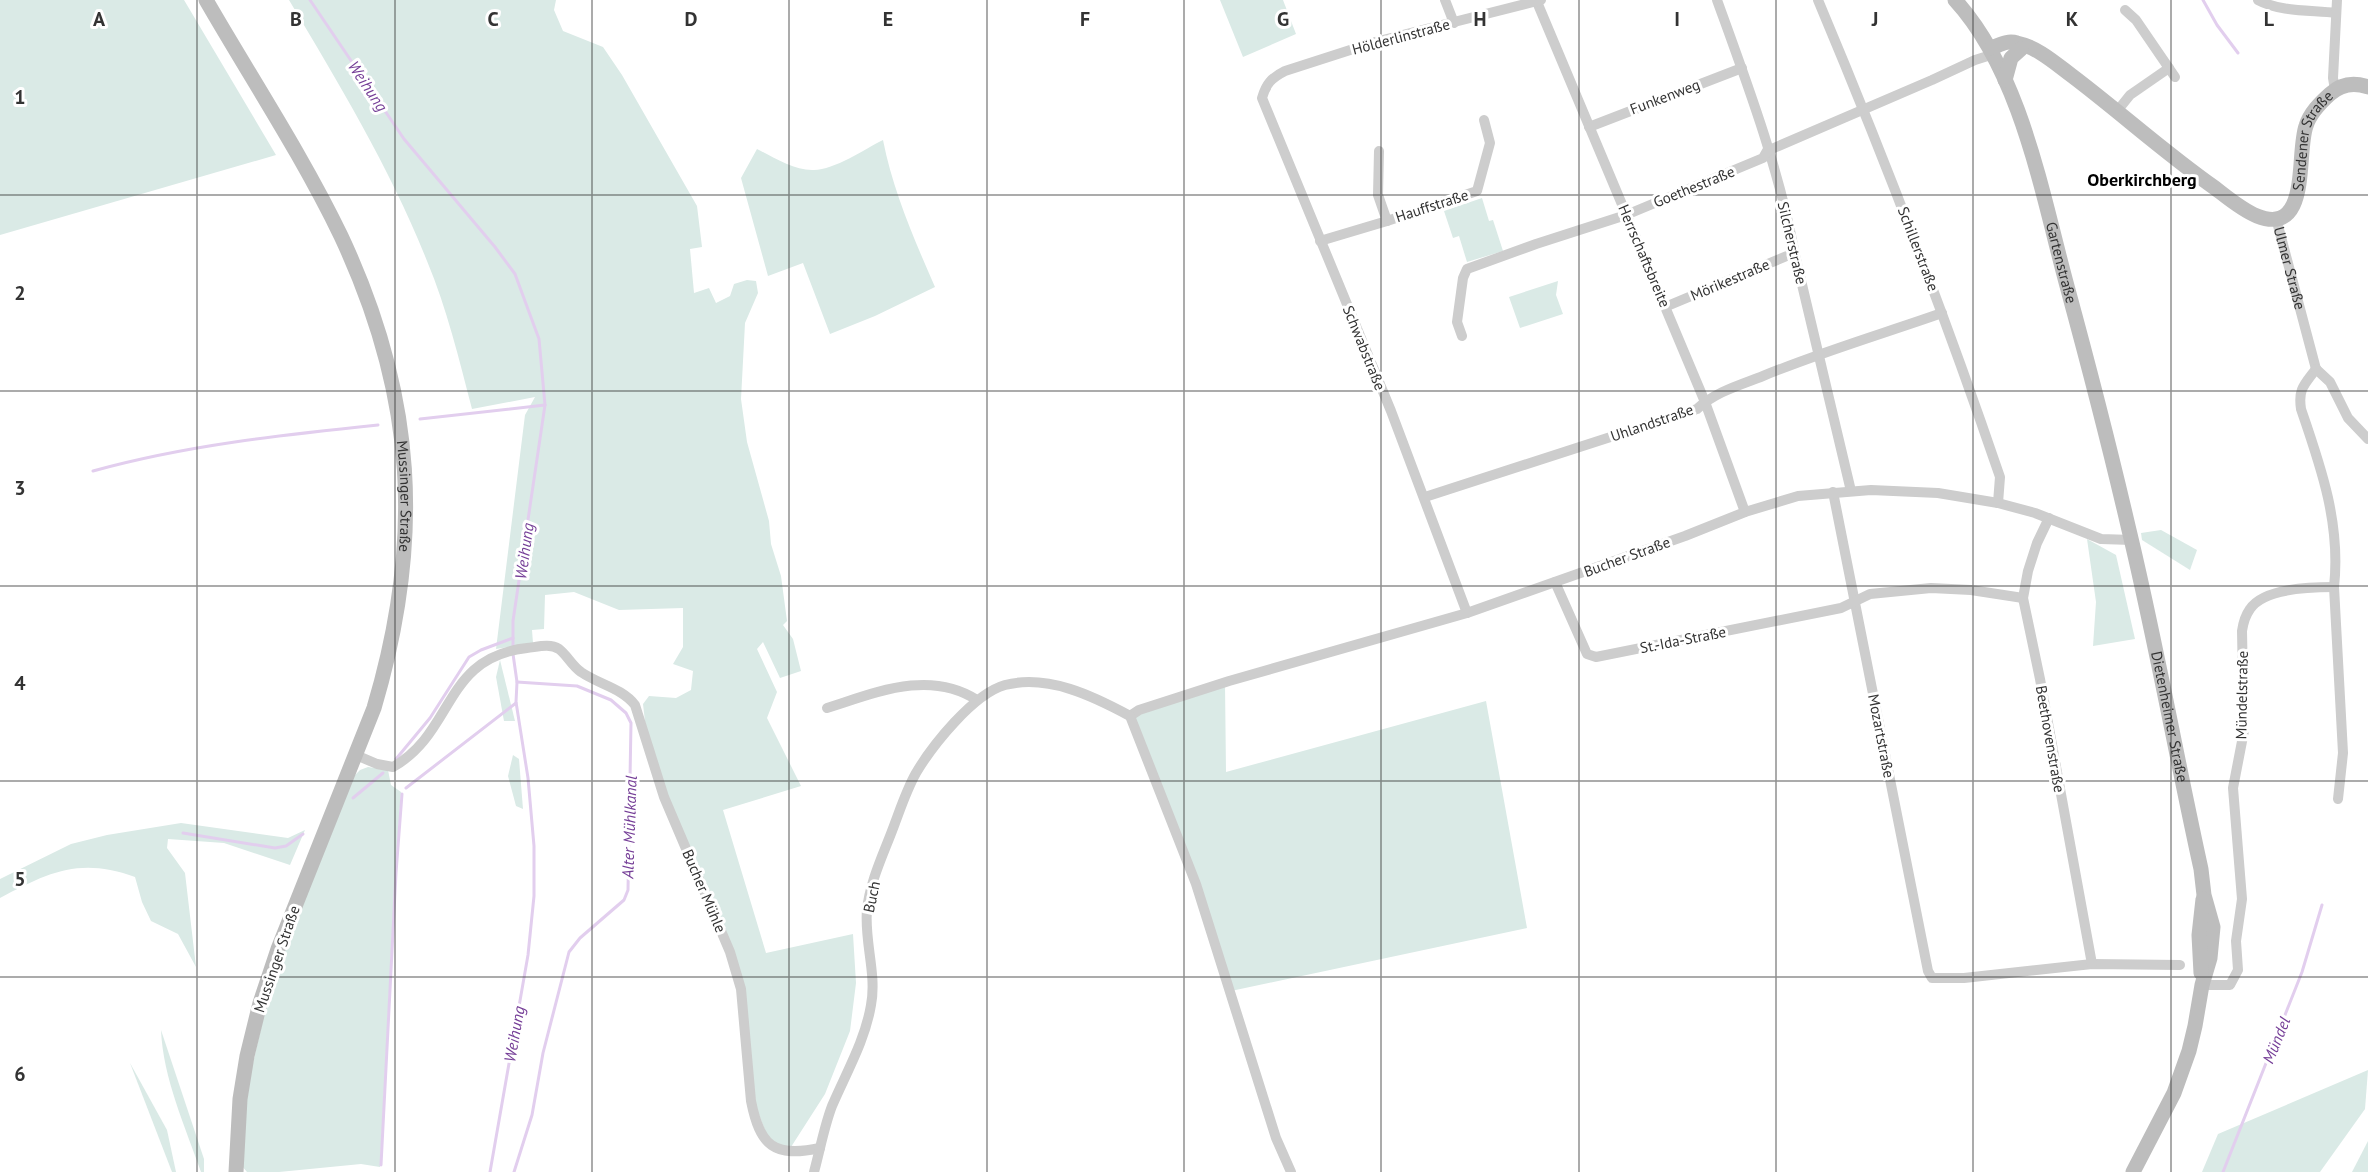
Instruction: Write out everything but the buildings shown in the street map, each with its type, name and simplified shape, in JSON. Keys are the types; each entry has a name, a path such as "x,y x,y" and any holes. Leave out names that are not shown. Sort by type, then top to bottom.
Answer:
{"main road":[{"name":"Mussinger Straße","path":"206,0 318,190 341,237 375,320 396,402 407,504 401,592 386,668 374,708 278,949 260,1004 240,1099 236,1172"},
{"name":"Gartenstraße","path":"1955,0 1992,51 2005,80 2031,154 2132,540"},
{"name":"Ulmer Straße","path":"1992,51 2012,42 2027,49 2118,110 2171,157 2228,197 2256,215 2276,218"},
{"path":"2005,80 2011,58 2027,49"},
{"name":"Sendener Straße","path":"2276,218 2287,215 2295,206 2301,150 2307,123 2313,112 2335,90 2348,84 2368,87"},
{"name":"Dietenheimer Straße","path":"2132,540 2204,895 2213,927 2210,958 2202,985 2195,1026 2181,1072 2174,1093 2133,1172"}],"street":[{"path":"1445,0 1454,23"},
{"name":"Silcherstraße","path":"1717,0 1742,68 1788,220 1851,491"},
{"name":"Schillerstraße","path":"1818,0 1942,313 2000,477 1998,503"},
{"path":"2258,0 2297,9 2336,13"},
{"path":"2335,90 2333,78 2337,0"},
{"name":"Hölderlinstraße","path":"1266,85 1285,71 1375,42 1539,1"},
{"name":"Herrschaftsbreite","path":"1539,1 1588,127 1705,402 1745,512"},
{"path":"2118,110 2130,95 2172,72 2136,20 2126,10"},
{"name":"Goethestraße","path":"1462,336 1457,322 1463,278 1467,269 1626,215 1763,158 1767,150 1932,80 1992,51"},
{"name":"Funkenweg","path":"1588,127 1742,68"},
{"name":"Schwabstraße","path":"1266,85 1262,98 1425,497 1467,613"},
{"name":"Hauffstraße","path":"1320,241 1477,191 1490,143 1484,120"},
{"name":"Hauffstraße","path":"1379,151 1378,195 1386,221"},
{"name":"Ulmer Straße","path":"2276,218 2316,369"},
{"name":"Mörikestraße","path":"1665,307 1794,253"},
{"name":"Uhlandstraße","path":"1425,497 1697,409 1728,390 1818,354 1942,313"},
{"path":"2338,799 2343,753 2334,587 2337,564 2328,490 2299,398 2301,388 2316,369 2330,382 2349,418 2368,439"},
{"name":"Bucher Straße","path":"1130,716 1139,710 1228,681 1467,613 1784,499 1851,491 1938,494 1998,503 2049,518 2101,539 2132,540"},
{"name":"Mozartstraße","path":"1833,492 1928,971 1932,978 1964,978 2092,964"},
{"name":"Beethovenstraße","path":"2049,518 2037,543 2028,571 2023,598 2092,964"},
{"name":"St.-Ida-Straße","path":"1555,582 1587,654 1596,657 1840,609 1870,594 1931,588 1971,590 2023,598"},
{"name":"Mündelstraße","path":"2202,985 2230,985 2238,970 2236,941 2242,899 2233,788 2244,731 2242,631 2244,620 2250,607 2268,596 2301,588 2334,587"},
{"name":"Bucher Mühle","path":"356,755 377,764 393,767 411,757 432,730 470,671 484,660 502,652 545,646 558,648 578,670 601,685 627,694 635,705 664,796 730,952 741,989 754,1118 770,1144 779,1151 792,1153 820,1148"},
{"name":"Buch","path":"820,1148 830,1115 860,1043 872,1004 867,908 876,875 916,772 949,730 977,700 1002,686 1043,683 1085,694 1130,716"},
{"path":"827,708 910,685 939,685 967,694 977,700"},
{"path":"1130,716 1196,884 1276,1138 1291,1172"},
{"path":"2092,964 2180,965"},
{"path":"814,1172 820,1148"}],"shaded area":[{"path":"0,0 184,0 276,155 0,235"},
{"path":"289,0 556,0 554,10 563,31 603,47 622,75 697,206 702,247 690,249 694,293 709,288 716,303 730,296 734,284 747,280 756,281 758,293 745,323 741,399 747,442 769,521 771,544 781,576 787,621 783,625 793,639 801,671 780,678 763,642 757,649 777,692 767,718 801,786 723,810 766,953 853,934 856,983 850,1031 825,1094 791,1147 778,1146 768,1138 756,1107 746,1003 666,790 646,730 643,704 649,696 676,698 691,690 693,671 673,664 683,647 683,608 619,610 574,592 545,595 544,629 532,630 533,643 496,649 525,415 535,397 472,409 441,297 413,227 363,128"},
{"path":"1220,0 1283,0 1296,34 1243,57"},
{"path":"883,140 898,196 935,287 875,316 830,334 803,263 768,276 741,178 757,149 792,166 814,170 831,167"},
{"path":"1482,198 1489,221 1493,220 1503,251 1467,262 1459,236 1453,238 1444,211"},
{"path":"1558,281 1556,295 1563,314 1520,328 1509,297"},
{"path":"2161,530 2197,550 2190,570 2142,540 2141,533"},
{"path":"2087,539 2116,555 2135,639 2093,646 2096,602"},
{"path":"500,660 515,721 504,721 496,677"},
{"path":"1225,684 1226,772 1486,701 1527,928 1231,991 1135,720 1137,715"},
{"path":"513,755 519,759 523,809 516,806 508,776"},
{"path":"368,767 388,770 391,785 401,792 380,1167 361,1164 279,1172 247,1172 241,1165 245,1098 273,976 354,776 360,770"},
{"path":"181,823 288,838 305,830 290,865 224,843 168,839 167,848 185,873 196,967 178,934 151,921 142,902 135,877 98,868 65,870 34,881 0,898 0,879 71,844 107,835"},
{"path":"161,1030 204,1159 204,1172 201,1172 170,1084"},
{"path":"130,1063 167,1130 176,1172 172,1172"},
{"path":"2368,1070 2365,1109 2320,1172 2202,1172 2218,1134"},
{"path":"2368,1141 2368,1172 2352,1172"}],"waterway":[{"name":"Weihung","path":"310,0 404,139 515,274 539,339 545,405 513,621 513,647"},
{"name":"Mündel","path":"2203,0 2217,25 2238,53"},
{"path":"420,419 545,405"},
{"path":"93,471 199,448 270,437 378,425"},
{"path":"396,759 430,718 469,657 513,638"},
{"name":"Weihung","path":"490,1172 528,955 534,896 534,846 528,778 516,702 517,682 513,654"},
{"name":"Alter Mühlkanal","path":"514,1172 532,1115 543,1053 569,952 580,938 624,900 628,890 631,723 626,713 611,700 577,686 517,682"},
{"path":"406,788 516,703"},
{"path":"353,798 383,773"},
{"path":"381,1165 402,794"},
{"path":"183,833 275,848 286,846 303,834"},
{"name":"Mündel","path":"2223,1172 2302,972 2322,905"}],"district":[{"name":"Oberkirchberg","path":"2142,180"}]}
